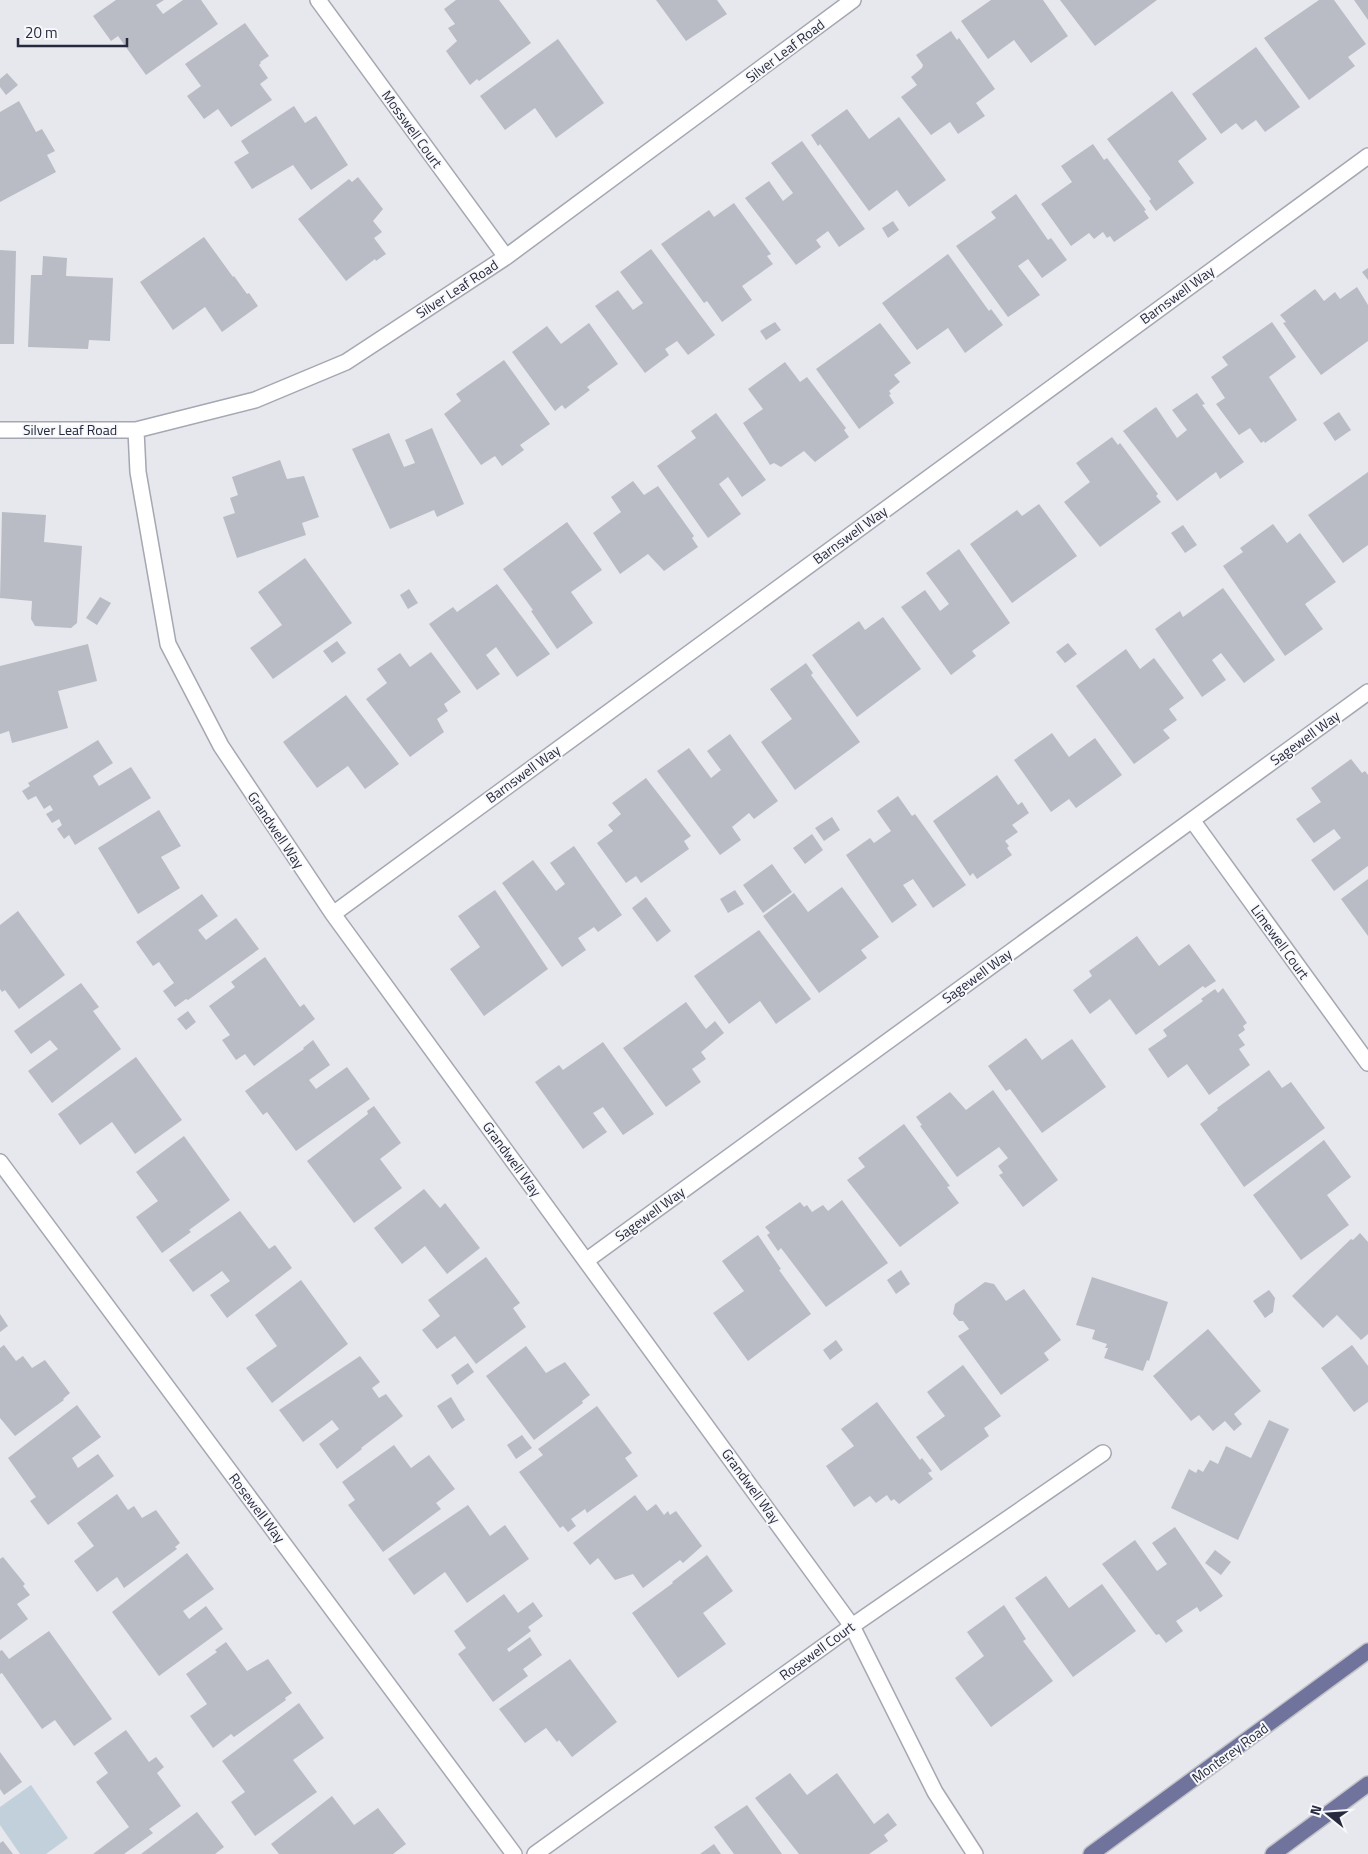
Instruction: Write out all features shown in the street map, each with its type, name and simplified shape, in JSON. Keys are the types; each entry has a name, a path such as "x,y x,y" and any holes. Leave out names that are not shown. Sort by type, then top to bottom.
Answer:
{"main road":[{"name":"Monterey Road","path":"1091,1854 1368,1652"},
{"path":"1272,1854 1368,1784"}],"street":[{"name":"Mosswell Court","path":"318,0 506,258"},
{"name":"Silver Leaf Road","path":"0,430 136,430 255,400 346,362 506,258 843,3"},
{"name":"Barnswell Way","path":"333,914 1368,156"},
{"name":"Grandwell Way","path":"136,430 138,472 168,644 221,746 333,914 852,1626 935,1792 975,1854"},
{"name":"Sagewell Way","path":"587,1260 1368,692"},
{"name":"Limewell Court","path":"1192,820 1368,1063"},
{"name":"Rosewell Way","path":"0,1162 514,1854"},
{"name":"Rosewell Court","path":"535,1854 852,1626 1103,1453"}],"shaded area":[{"path":"31,1785 68,1838 46,1854 20,1854 0,1825 0,1807"}],"building":[{"path":"116,0 164,0 156,5 163,14 183,0 201,0 218,24 146,75 118,36 111,41 93,16"},
{"path":"456,0 499,0 531,43 479,81 477,79 470,85 446,51 457,41 448,28 455,24 444,9"},
{"path":"656,0 717,0 727,14 686,41"},
{"path":"991,0 1043,0 1068,36 1031,63 1014,40 988,59 961,21"},
{"path":"1060,0 1157,0 1095,46"},
{"path":"1319,0 1334,0 1366,44 1348,57 1355,66 1309,100 1264,38"},
{"path":"1354,0 1368,0 1368,20"},
{"path":"245,23 269,56 260,62 259,65 268,78 260,84 272,100 231,127 218,109 204,119 187,96 201,86 185,64"},
{"path":"951,31 957,40 959,38 995,89 976,103 985,116 958,134 950,122 931,135 901,97 917,85 911,77 923,65 916,55"},
{"path":"558,39 604,103 556,138 535,108 505,130 480,96"},
{"path":"1256,47 1300,107 1265,132 1256,120 1242,130 1236,123 1221,134 1192,94"},
{"path":"7,73 18,85 6,95 0,87 0,79"},
{"path":"1172,91 1207,139 1178,161 1194,183 1156,211 1149,201 1151,199 1107,139"},
{"path":"19,101 36,132 42,129 55,151 47,155 56,172 0,202 0,112"},
{"path":"294,106 305,123 316,116 348,165 311,190 293,165 252,189 234,162 249,153 241,141"},
{"path":"847,109 869,139 899,117 946,180 909,207 897,190 869,211 820,144 818,146 811,135"},
{"path":"802,141 865,229 839,247 828,231 816,240 821,247 796,265 745,198 769,181 783,201 793,193 771,163"},
{"path":"1093,144 1104,160 1107,158 1146,210 1144,211 1149,218 1114,242 1110,236 1107,238 1103,232 1094,239 1089,233 1071,246 1041,204 1072,182 1061,166"},
{"path":"358,177 383,209 373,221 382,232 374,238 386,254 376,261 375,259 346,281 298,219 349,179 352,182"},
{"path":"1016,194 1048,240 1051,238 1067,260 1042,278 1028,259 1018,266 1040,295 1008,317 956,246 996,218 991,212"},
{"path":"734,203 771,254 767,256 773,264 742,286 752,300 722,322 707,301 704,303 661,244 709,210 714,217"},
{"path":"893,221 899,230 888,238 882,228"},
{"path":"204,237 233,277 247,294 249,293 258,306 222,332 205,307 173,330 140,282"},
{"path":"651,249 715,335 688,355 677,341 665,349 669,355 645,373 595,306 618,290 633,310 643,303 620,272"},
{"path":"0,250 16,251 14,344 0,344"},
{"path":"948,254 989,311 991,309 1003,325 965,353 948,328 917,350 882,303"},
{"path":"43,256 67,258 66,276 113,278 110,341 89,340 88,349 28,347 31,275 42,275"},
{"path":"1368,268 1368,280 1362,272"},
{"path":"1357,287 1368,305 1368,341 1321,375 1283,323 1286,322 1280,315 1315,289 1324,301 1335,292 1340,299"},
{"path":"775,322 781,330 766,340 760,331"},
{"path":"1272,322 1296,357 1269,377 1297,420 1265,443 1264,441 1261,443 1250,428 1239,435 1216,404 1225,398 1211,377 1228,365 1222,357"},
{"path":"589,323 618,364 587,387 590,390 565,409 562,405 555,411 512,352 547,326 561,344"},
{"path":"880,323 911,363 894,375 900,382 889,391 891,394 889,395 894,403 859,429 816,369"},
{"path":"504,360 550,424 520,445 524,450 502,466 495,456 481,465 444,414 461,401 456,394"},
{"path":"785,362 800,382 807,377 846,428 844,430 849,437 815,462 804,451 781,467 774,463 770,465 743,423 763,409 748,389"},
{"path":"1197,393 1205,404 1202,405 1244,462 1220,479 1216,472 1177,501 1123,431 1156,407 1177,438 1187,430 1172,410"},
{"path":"1339,412 1351,430 1335,441 1323,423"},
{"path":"716,413 766,480 742,497 728,477 719,484 741,514 708,538 657,466 696,438 691,431"},
{"path":"432,428 464,504 437,517 434,510 390,529 352,449 389,433 404,467 415,463 405,440"},
{"path":"1112,437 1118,445 1120,443 1158,494 1156,496 1161,502 1100,547 1064,502 1090,482 1076,463"},
{"path":"280,460 287,479 304,476 319,517 302,523 306,535 237,558 223,517 235,513 230,498 238,495 232,477"},
{"path":"1368,472 1368,545 1343,563 1308,515"},
{"path":"633,481 644,495 658,486 694,536 692,538 698,547 664,571 648,554 620,574 593,533 621,512 611,497"},
{"path":"1039,504 1077,556 1012,603 970,544 1017,510 1022,516"},
{"path":"2,512 46,515 44,542 82,546 77,623 71,628 35,626 31,619 32,601 0,598"},
{"path":"567,522 602,570 571,592 593,623 557,649 531,611 533,610 503,569"},
{"path":"1273,524 1287,543 1300,533 1336,582 1305,604 1323,629 1285,656 1223,566 1243,552 1240,548"},
{"path":"1183,525 1197,545 1185,553 1171,533"},
{"path":"959,549 1010,623 972,651 976,656 951,675 901,607 925,590 940,611 949,604 926,573"},
{"path":"305,558 352,623 273,679 250,648 282,625 258,592"},
{"path":"497,584 550,654 517,677 496,647 486,655 500,674 477,690 429,624 453,607 457,612"},
{"path":"1223,588 1275,660 1244,683 1221,653 1212,660 1226,680 1202,697 1155,629 1180,611 1183,617"},
{"path":"409,589 418,603 408,609 400,595"},
{"path":"100,597 111,603 97,625 86,618"},
{"path":"883,617 921,669 857,717 812,655 859,621 865,630"},
{"path":"337,641 346,653 332,663 323,651"},
{"path":"1068,643 1077,654 1065,663 1056,652"},
{"path":"88,644 97,681 58,691 68,728 12,743 9,731 0,734 0,666"},
{"path":"1126,649 1140,669 1154,658 1184,698 1169,709 1177,720 1163,730 1170,738 1134,764 1076,686"},
{"path":"431,652 461,692 444,704 448,711 437,719 444,732 410,757 366,699 387,683 377,669 400,653 410,667"},
{"path":"806,663 813,673 811,675 860,742 795,790 761,742 792,719 770,689"},
{"path":"346,695 399,764 365,789 348,766 317,788 283,742"},
{"path":"1052,733 1069,757 1095,738 1122,775 1076,808 1069,799 1051,812 1014,760"},
{"path":"730,734 778,801 754,819 749,813 732,827 741,840 720,855 657,771 689,748 711,778 721,770 707,751"},
{"path":"98,740 113,763 93,776 99,786 131,767 151,798 75,845 69,835 64,839 57,829 62,825 59,819 52,823 46,814 53,810 50,805 44,809 36,796 28,800 22,791 30,786 28,783"},
{"path":"1351,759 1362,773 1365,771 1368,775 1368,866 1334,891 1311,860 1341,838 1334,829 1314,843 1296,819 1321,802 1311,788"},
{"path":"997,775 1018,805 1022,802 1029,813 1012,825 1018,832 1005,841 1012,855 977,879 973,873 970,876 933,821"},
{"path":"646,778 691,836 684,841 689,849 641,883 636,876 626,883 597,843 613,831 608,825 621,814 612,803"},
{"path":"898,796 912,816 915,814 966,885 933,908 913,879 903,885 917,905 892,923 846,855 870,838 874,843 891,831 877,811"},
{"path":"159,810 181,846 161,857 180,888 138,914 98,848"},
{"path":"832,817 840,830 824,841 815,828"},
{"path":"812,834 823,850 805,864 793,848"},
{"path":"574,846 622,915 598,932 594,927 578,938 586,950 562,967 502,883 533,860 556,891 565,884 550,863"},
{"path":"772,864 792,892 763,913 743,885"},
{"path":"1368,879 1368,936 1341,899"},
{"path":"842,887 879,937 861,950 867,958 819,993 763,916 794,893 808,912"},
{"path":"495,890 548,969 484,1016 450,969 480,947 458,916"},
{"path":"735,890 744,904 728,913 720,899"},
{"path":"202,894 218,916 198,930 206,940 236,918 259,949 188,1000 186,999 175,1007 163,991 174,983 159,962 153,966 136,942"},
{"path":"646,897 671,931 657,942 632,908"},
{"path":"18,911 65,975 19,1009 5,990 2,992 0,989 0,925"},
{"path":"759,930 811,999 776,1024 760,1001 729,1024 694,976"},
{"path":"1137,936 1159,966 1189,944 1216,981 1205,988 1203,986 1136,1035 1110,999 1090,1014 1073,990 1092,976 1089,971"},
{"path":"265,957 300,1007 304,1004 315,1019 254,1066 245,1054 236,1060 222,1040 230,1035 209,1006 235,987 231,982"},
{"path":"81,983 99,1007 93,1011 121,1049 52,1103 28,1071 58,1049 50,1040 31,1054 14,1031"},
{"path":"1223,988 1247,1023 1243,1026 1245,1030 1238,1035 1245,1045 1239,1049 1250,1065 1209,1095 1187,1064 1168,1078 1148,1049 1167,1036 1163,1030 1203,1001 1201,999 1215,989 1218,993"},
{"path":"686,1002 706,1029 715,1021 724,1033 701,1052 706,1059 692,1069 701,1082 666,1107 623,1048"},
{"path":"188,1011 196,1022 186,1030 177,1019"},
{"path":"1026,1038 1042,1060 1072,1039 1106,1087 1042,1133 1010,1089 1006,1091 988,1066"},
{"path":"313,1040 330,1065 309,1080 316,1089 347,1067 370,1099 296,1151 267,1112 263,1115 245,1091 304,1049"},
{"path":"603,1042 654,1114 623,1135 603,1107 593,1113 607,1132 583,1149 535,1082 559,1065 563,1070"},
{"path":"136,1057 182,1120 135,1154 112,1122 80,1145 58,1114"},
{"path":"1269,1070 1282,1088 1291,1082 1325,1128 1244,1187 1200,1124 1218,1110 1217,1108"},
{"path":"993,1090 1058,1180 1023,1207 999,1175 1003,1173 998,1166 1008,1158 999,1147 957,1177 920,1126 922,1125 916,1117 950,1092 966,1110"},
{"path":"374,1106 401,1143 380,1159 402,1188 354,1223 307,1161 368,1114 367,1111"},
{"path":"904,1124 950,1186 947,1187 959,1203 900,1247 847,1180 865,1167 858,1158"},
{"path":"184,1136 230,1200 189,1230 191,1232 162,1253 136,1217 158,1201 136,1172"},
{"path":"1324,1140 1351,1177 1327,1195 1349,1225 1301,1260 1253,1195"},
{"path":"424,1189 440,1208 445,1203 480,1248 447,1274 425,1246 402,1264 374,1228"},
{"path":"842,1200 888,1263 826,1307 781,1248 778,1251 767,1235 770,1233 765,1227 800,1202 804,1207 807,1205 812,1212 823,1205 828,1211"},
{"path":"240,1211 269,1249 275,1245 292,1268 227,1318 210,1295 230,1281 222,1271 193,1292 169,1260"},
{"path":"1360,1233 1368,1242 1368,1334 1361,1340 1337,1315 1323,1328 1292,1296 1351,1239 1353,1240"},
{"path":"758,1235 781,1269 779,1270 811,1314 748,1361 713,1313 744,1291 722,1261"},
{"path":"486,1257 520,1303 513,1308 526,1327 476,1364 455,1336 437,1349 422,1330 440,1316 428,1300"},
{"path":"901,1270 910,1284 896,1294 887,1280"},
{"path":"1092,1277 1168,1302 1149,1361 1147,1360 1143,1371 1104,1358 1108,1348 1105,1348 1107,1344 1092,1339 1095,1330 1076,1325"},
{"path":"301,1280 348,1344 272,1403 246,1368 277,1346 255,1315"},
{"path":"985,1282 994,1284 1006,1301 1024,1289 1061,1340 1044,1353 1049,1360 1001,1395 958,1336 969,1329 963,1321 959,1321 953,1314 955,1304"},
{"path":"1269,1290 1275,1298 1273,1312 1265,1318 1253,1301"},
{"path":"0,1314 8,1326 0,1332"},
{"path":"1208,1329 1261,1391 1234,1414 1242,1424 1234,1431 1225,1421 1213,1431 1199,1415 1191,1421 1153,1376"},
{"path":"836,1340 843,1350 830,1360 823,1350"},
{"path":"4,1345 16,1361 23,1356 32,1368 45,1360 70,1393 64,1400 15,1436 0,1418 0,1348"},
{"path":"1352,1345 1368,1366 1368,1402 1354,1412 1321,1368"},
{"path":"526,1346 546,1373 565,1362 590,1395 582,1401 583,1403 534,1440 486,1376"},
{"path":"360,1356 380,1382 372,1388 379,1398 386,1394 403,1416 337,1469 319,1444 339,1429 332,1420 303,1442 279,1410"},
{"path":"468,1363 474,1372 457,1385 451,1375"},
{"path":"963,1365 1001,1416 984,1428 989,1436 941,1471 916,1437 945,1416 927,1392"},
{"path":"451,1397 465,1420 452,1429 437,1406"},
{"path":"877,1402 920,1460 922,1458 932,1471 928,1473 933,1479 899,1504 894,1499 891,1501 887,1495 876,1503 870,1496 854,1507 826,1466 854,1446 841,1429"},
{"path":"77,1405 101,1437 72,1458 78,1468 98,1454 114,1476 48,1525 30,1501 36,1497 8,1458"},
{"path":"597,1406 632,1453 625,1458 638,1476 587,1513 585,1509 571,1519 576,1526 568,1532 563,1526 560,1528 519,1472 543,1455 538,1449"},
{"path":"1269,1420 1289,1429 1238,1540 1171,1508 1189,1469 1196,1473 1198,1469 1203,1472 1210,1460 1218,1464 1226,1446 1251,1458"},
{"path":"522,1435 532,1448 516,1459 507,1445"},
{"path":"394,1445 411,1468 429,1455 455,1489 436,1503 441,1509 383,1552 348,1505 355,1500 342,1482"},
{"path":"117,1494 128,1510 134,1506 142,1518 156,1510 180,1543 175,1547 177,1549 124,1588 117,1577 97,1592 74,1561 94,1546 77,1523"},
{"path":"635,1495 647,1511 656,1504 664,1515 668,1511 670,1515 676,1511 702,1546 683,1563 680,1560 643,1588 633,1574 615,1580 598,1558 590,1565 573,1543"},
{"path":"468,1505 490,1536 505,1525 529,1559 467,1603 445,1572 414,1595 388,1559"},
{"path":"1175,1527 1223,1596 1200,1612 1197,1607 1176,1621 1183,1631 1166,1643 1159,1634 1156,1635 1102,1564 1135,1540 1157,1571 1167,1564 1152,1543"},
{"path":"1215,1550 1231,1562 1221,1575 1205,1563"},
{"path":"187,1553 214,1589 183,1611 189,1619 206,1606 223,1629 159,1676 112,1612"},
{"path":"707,1555 733,1591 703,1613 726,1644 678,1678 632,1613"},
{"path":"3,1557 25,1584 23,1586 30,1595 17,1604 28,1619 0,1640 0,1559"},
{"path":"1046,1576 1069,1608 1102,1584 1136,1631 1073,1677 1015,1598"},
{"path":"504,1594 518,1613 533,1602 543,1616 528,1627 531,1631 507,1649 509,1652 530,1637 542,1655 523,1669 528,1676 493,1702 458,1654 466,1648 454,1631"},
{"path":"1004,1605 1026,1639 1023,1641 1053,1681 991,1727 955,1678 984,1656 967,1632"},
{"path":"49,1631 112,1719 74,1746 55,1720 42,1729 2,1673 0,1674 0,1651 2,1650 9,1659"},
{"path":"226,1642 247,1671 268,1659 292,1693 285,1698 286,1700 234,1737 231,1734 213,1748 190,1716 207,1704 186,1674 217,1652 215,1650"},
{"path":"570,1659 617,1722 572,1757 559,1740 557,1742 546,1728 525,1743 499,1709"},
{"path":"299,1703 324,1738 293,1760 317,1792 255,1836 231,1802 245,1792 222,1761"},
{"path":"126,1730 149,1762 156,1757 164,1767 157,1773 181,1806 149,1829 153,1833 124,1854 93,1854 129,1827 96,1782 108,1773 94,1753"},
{"path":"0,1752 22,1782 4,1795 0,1789"},
{"path":"790,1773 807,1795 837,1773 874,1824 888,1813 897,1825 884,1835 888,1841 869,1854 799,1854 755,1798"},
{"path":"332,1796 354,1825 378,1808 406,1844 393,1854 279,1854 271,1844"},
{"path":"747,1805 782,1854 734,1854 714,1827"},
{"path":"197,1812 224,1847 215,1854 141,1854"},
{"path":"3,1841 13,1854 0,1854 0,1843"},
{"path":"714,1844 721,1854 700,1854"}]}
